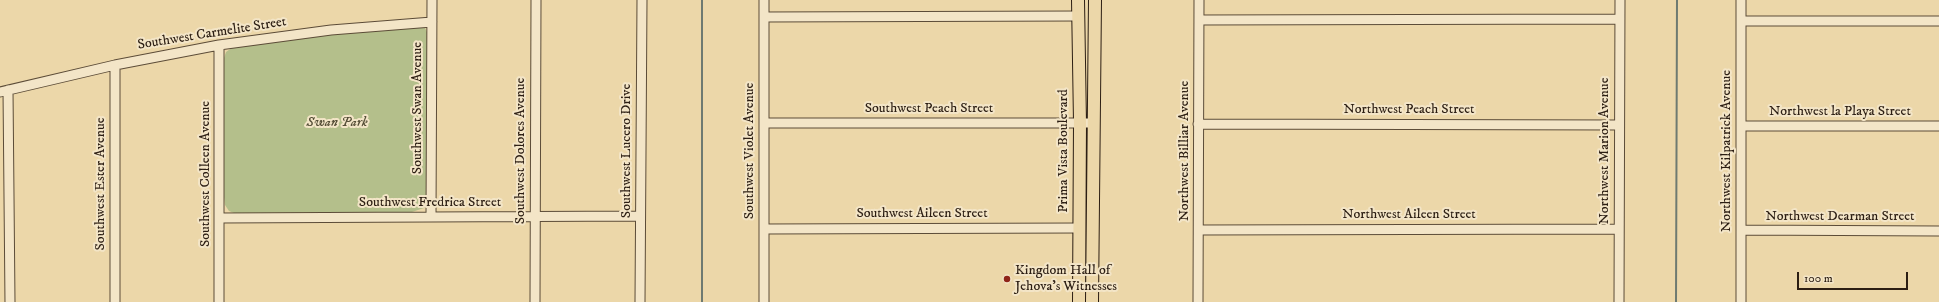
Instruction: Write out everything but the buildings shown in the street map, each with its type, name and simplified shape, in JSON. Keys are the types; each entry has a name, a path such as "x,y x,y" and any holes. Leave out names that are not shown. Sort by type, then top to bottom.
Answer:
{"main road":[{"name":"Prima Vista Boulevard","path":"1078,0 1080,123 1079,302"},
{"name":"Prima Vista Boulevard","path":"1092,302 1095,0"}],"street":[{"name":"Southwest Swan Avenue","path":"431,216 432,0"},
{"name":"Southwest Dolores Avenue","path":"535,302 536,0"},
{"name":"Southwest Lucero Drive","path":"640,302 642,0"},
{"name":"Southwest Violet Avenue","path":"764,0 764,302"},
{"name":"Northwest Billiar Avenue","path":"1198,302 1199,0"},
{"name":"Northwest Marion Avenue","path":"1619,302 1620,0"},
{"name":"Northwest Kilpatrick Avenue","path":"1741,0 1741,302"},
{"path":"764,17 1078,16"},
{"path":"1199,20 1620,19"},
{"path":"1741,21 1939,21"},
{"name":"Southwest Carmelite Street","path":"4,91 115,65 219,45 331,30 432,22"},
{"name":"Southwest Colleen Avenue","path":"219,45 219,302"},
{"name":"Southwest Ester Avenue","path":"115,65 115,302"},
{"path":"4,91 10,302"},
{"name":"Southwest Peach Street","path":"764,123 1093,123"},
{"name":"Northwest Peach Street","path":"1198,124 1619,125"},
{"name":"Northwest la Playa Street","path":"1740,126 1939,126"},
{"name":"Southwest Fredrica Street","path":"220,218 640,216"},
{"name":"Southwest Aileen Street","path":"764,229 1079,228"},
{"name":"Northwest Aileen Street","path":"1199,230 1619,229"},
{"name":"Northwest Dearman Street","path":"1741,230 1939,231"}],"green space":[{"name":"Swan Park","path":"420,26 425,28 429,36 427,202 424,208 412,212 234,213 229,211 225,205 224,197 224,58 226,52 233,47 374,29"}],"waterway":[{"path":"702,0 702,302"},
{"path":"1676,302 1677,0"}],"place":[{"name":"Kingdom Hall of Jehova's Witnesses","path":"1007,279"}]}
